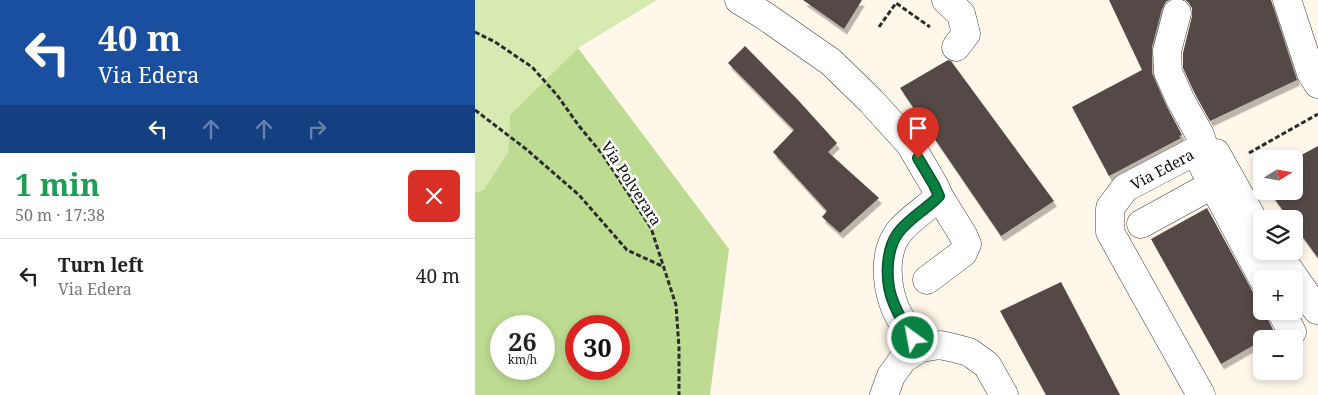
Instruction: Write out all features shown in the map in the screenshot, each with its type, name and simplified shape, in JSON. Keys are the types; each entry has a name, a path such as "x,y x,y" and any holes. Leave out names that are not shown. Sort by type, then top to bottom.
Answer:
{"street":[{"path":"739,0 831,62 871,101 910,144 967,244 963,253 927,280"},
{"path":"946,0 961,14 966,34 956,47"},
{"path":"1287,0 1314,79"},
{"name":"Via Edera","path":"1177,13 1167,51 1168,72 1180,99 1200,135 1199,148 1125,188 1110,208 1110,232 1201,395"},
{"path":"1199,148 1212,185 1258,270"},
{"path":"1199,148 1216,153 1253,219"},
{"path":"1141,224 1212,185"},
{"path":"921,348 906,328 893,303 887,275 889,252 898,233 910,220 932,204 939,196"},
{"path":"1281,260 1317,310"},
{"path":"884,395 891,376 903,359 921,348 940,346 969,352 987,365 1004,395"}],"path":[{"path":"879,27 896,3 956,47"},
{"name":"Via Polverara","path":"475,32 495,42 533,67 603,155 651,228 677,304 679,395"},
{"path":"475,110 526,149 579,195 627,250 663,266"},
{"path":"1247,154 1318,114"}],"green space":[{"path":"475,0 657,0 578,48 510,115 508,152 484,191 475,193"},
{"path":"578,48 729,249 710,395 475,395 475,193 484,190 508,152 510,115"}],"building":[{"path":"803,0 862,0 844,29"},
{"path":"1109,0 1169,0 1162,9 1152,47 1152,73 1182,135 1179,136 1181,138 1109,176 1072,107 1142,70"},
{"path":"1185,0 1271,0 1297,80 1210,121 1183,68 1183,53 1192,16 1192,8"},
{"path":"745,46 837,143 828,152 879,198 840,233 822,217 827,211 773,152 794,130 728,63"},
{"path":"948,60 951,61 1054,201 1001,236 900,88"},
{"path":"1318,146 1318,258 1303,237 1303,210 1283,210 1275,200 1303,200 1303,154"},
{"path":"1207,208 1253,292 1253,320 1268,320 1273,330 1253,330 1253,346 1221,364 1151,239"},
{"path":"1061,282 1120,395 1046,395 1000,311"}],"route":[{"path":"913,338 893,303 887,275 889,252 898,233 910,220 932,204 939,196 918,158"}]}
